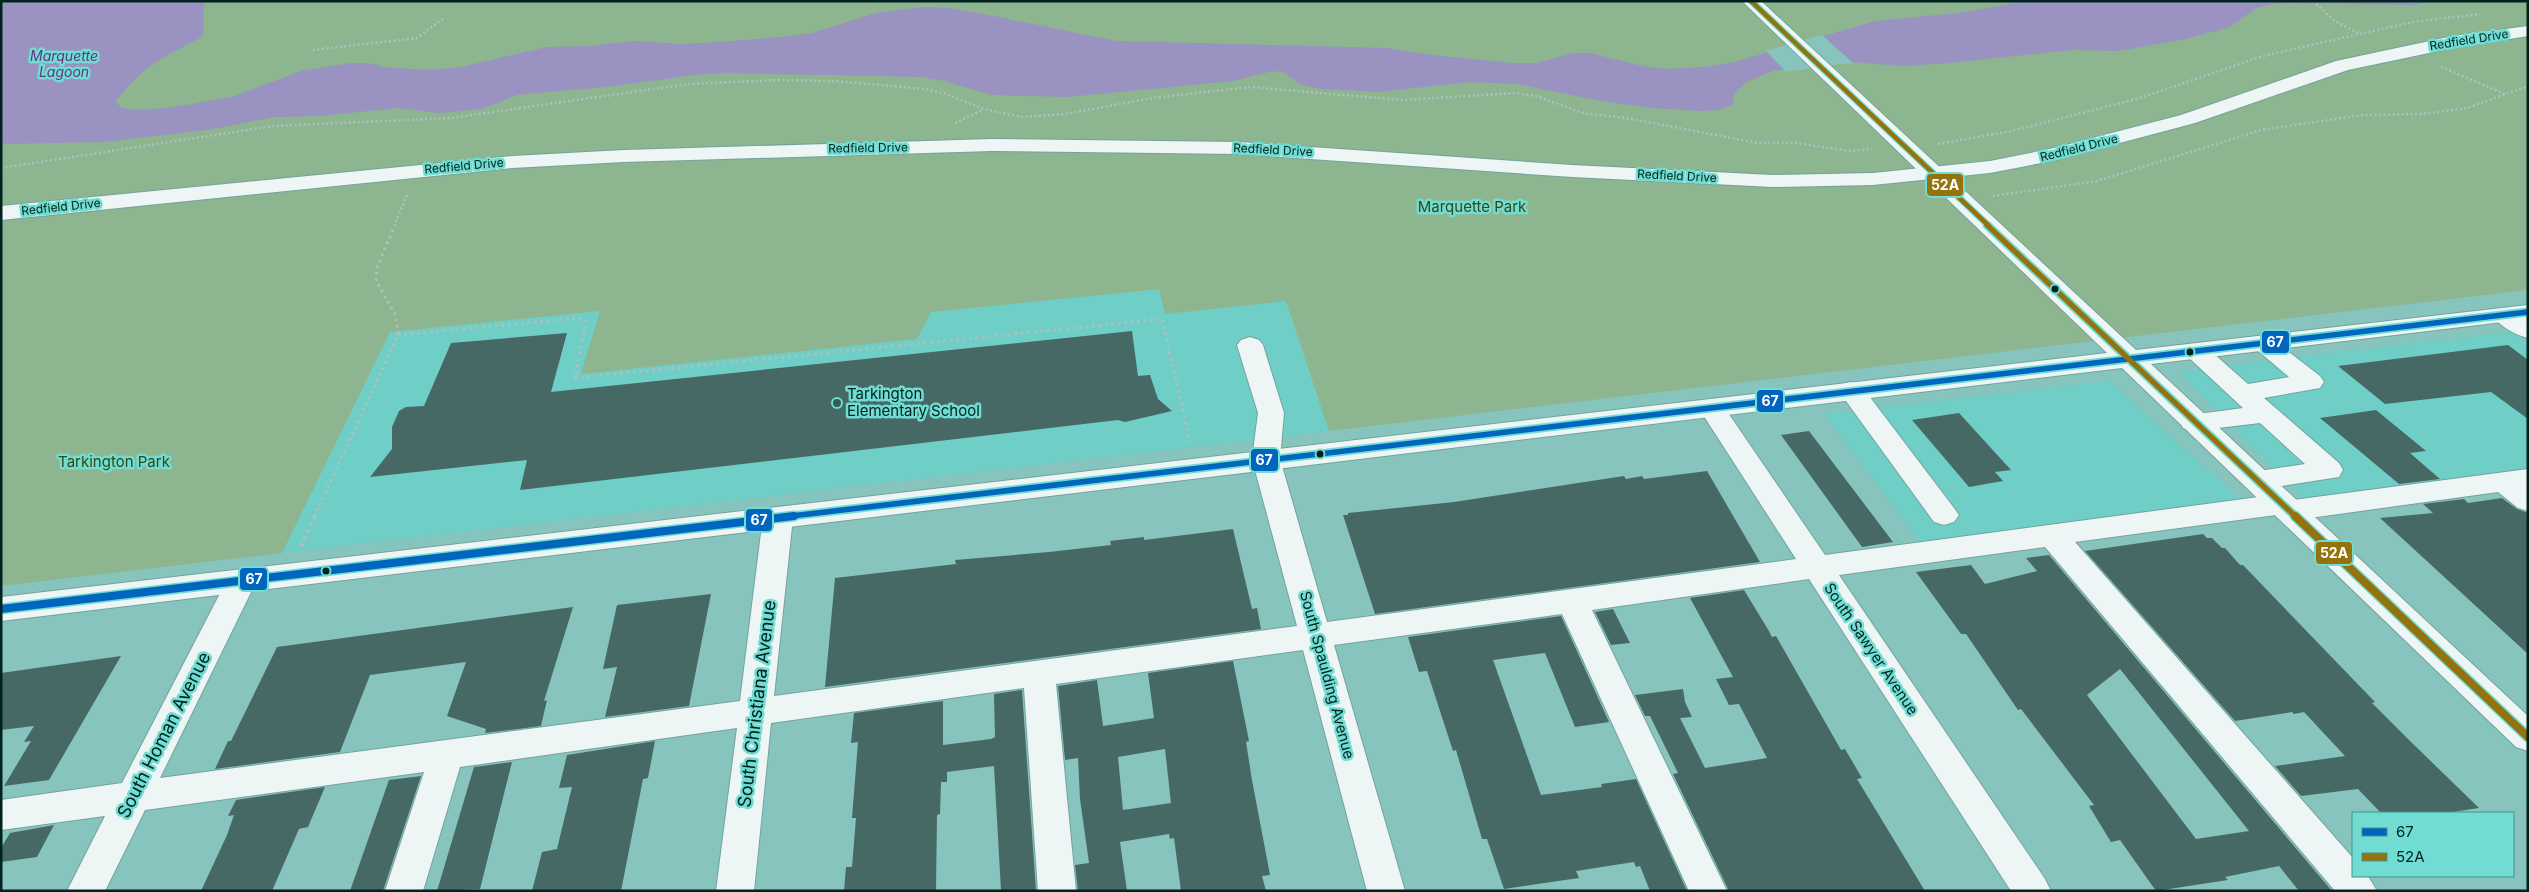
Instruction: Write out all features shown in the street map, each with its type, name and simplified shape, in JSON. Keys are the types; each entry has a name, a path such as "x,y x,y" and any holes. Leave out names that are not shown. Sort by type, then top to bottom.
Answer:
{"main road":[{"path":"1751,1 1935,174 2193,422 2528,737"},
{"name":"Redfield Drive","path":"1,213 512,162 682,154 992,146 1239,148 1572,171 1773,181 1864,180 1990,167 2111,141 2188,119 2350,63 2453,42 2528,31"},
{"path":"1,609 1851,390 2516,314 2528,331"},
{"path":"2242,392 2311,382 2263,344"},
{"path":"1250,346 1270,413 1266,459"},
{"path":"2196,352 2329,470 2256,480"},
{"path":"1851,390 1944,515"},
{"name":"South Sawyer Avenue","path":"1711,407 2032,891"},
{"path":"2193,422 2266,414"},
{"name":"South Spaulding Avenue","path":"1266,459 1386,891"},
{"path":"1,815 2052,535 2515,479 2528,501"},
{"name":"South Christiana Avenue","path":"735,891 778,517"},
{"path":"2052,535 2358,891"},
{"name":"South Homan Avenue","path":"86,891 242,580"},
{"path":"1572,601 1708,891"},
{"path":"1038,673 1056,891"},
{"path":"404,891 447,754"}],"path":[{"path":"2313,1 2335,21 2368,37"},
{"path":"1933,144 2012,131 2140,98 2195,81 2263,56 2413,22 2481,14"},
{"path":"313,50 417,38 444,18"},
{"path":"2438,66 2505,94"},
{"path":"1,168 273,126 451,118 663,87 729,81 768,80 836,81 925,89 946,94 984,109 1022,117 1065,114 1152,98 1250,87 1403,100 1515,93 1536,96 1583,113 1626,118 1702,134 1758,143 1795,143 1850,151 1872,150"},
{"path":"1990,196 2097,181 2277,127 2363,115 2444,112 2484,103 2528,86"},
{"path":"298,550 398,334 396,316 376,281 377,268 408,192"},
{"path":"398,334 578,318 586,321 575,378 1162,320 1190,442"}],"shaded area":[{"name":"Tarkington Elementary School","path":"1160,289 1165,314 1286,301 1329,431 282,553 390,332 601,311 582,374 917,339 930,312"},
{"path":"2512,332 2528,343 2528,478 2314,507 2250,446 2178,371"},
{"path":"2109,381 2250,508 1928,552 1824,414"}],"green space":[{"name":"Marquette Park","path":"1,1 2528,1 2528,290 1329,431 1286,301 1165,314 1159,289 931,312 917,339 581,374 600,311 390,332 282,553 1,586"}],"water":[{"name":"Marquette Lagoon","path":"1,1 206,1 203,10 202,37 145,70 126,88 116,101 120,107 134,110 187,105 235,96 301,71 351,63 368,63 383,67 429,70 461,67 547,47 589,46 635,41 679,44 706,43 782,37 812,33 876,13 926,7 974,12 1116,41 1385,48 1512,63 1536,63 1574,53 1590,53 1642,66 1665,69 1704,67 1735,62 1875,21 1959,13 2026,1 2434,1 2414,5 2278,3 2256,8 2230,27 2186,39 2118,51 2073,50 1903,66 1839,61 1773,71 1748,81 1734,94 1733,104 1720,110 1698,111 1652,108 1600,101 1516,84 1469,82 1379,92 1322,89 1299,84 1285,73 1273,71 1233,81 1068,97 992,95 944,81 922,77 726,73 517,95 482,109 439,113 398,108 321,116 275,117 213,129 106,142 1,144"}],"pier":[{"path":"1822,35 1854,64 1839,64 1786,72 1766,51"}],"building":[{"name":"Tarkington Elementary School","path":"1132,331 1138,376 1150,375 1158,399 1172,411 1125,422 1118,420 520,490 527,460 370,477 392,449 392,427 399,411 406,407 424,406 451,343 567,333 551,392"},
{"path":"2508,345 2528,360 2528,419 2491,392 2385,404 2338,366"},
{"path":"2376,410 2426,451 2410,453 2440,479 2399,484 2320,418"},
{"path":"1959,413 2011,470 1995,472 2003,481 1969,487 1912,420"},
{"path":"1809,431 1893,542 1862,547 1781,435"},
{"path":"1707,471 1760,562 1375,614 1343,515 1454,502 1624,476 1626,479 1642,476 1644,479"},
{"path":"2502,498 2517,509 2528,513 2528,654 2380,518 2433,513 2423,504 2464,499 2468,503"},
{"path":"1233,529 1252,609 1257,608 1261,629 825,687 835,578 956,564 955,560 1049,552 1111,545 1110,541 1144,537 1144,540"},
{"path":"2203,534 2207,538 2212,538 2222,548 2225,548 2240,565 2243,565 2375,702 2372,703 2479,808 2453,812 2380,812 2358,789 2301,796 2275,766 2345,756 2304,712 2294,714 2292,712 2235,721 2085,551"},
{"path":"2049,555 2332,891 2299,891 2279,866 2225,877 2228,880 2156,891 2120,840 2111,842 2089,806 2094,805 2021,709 2018,710 1966,634 1961,634 1916,572 1971,565 1985,584 2037,571 2026,558","holes":["2120,669 2249,831 2196,839 2087,695"]},
{"path":"1744,590 1772,637 1776,636 1841,750 1845,749 1862,778 1857,779 1925,891 1729,891 1673,774 1678,773 1650,716 1645,716 1635,695 1683,689 1685,702 1692,717 1680,718 1705,768 1767,758 1739,704 1729,705 1716,679 1733,677 1690,598"},
{"path":"711,594 689,706 605,717 617,667 603,669 617,605"},
{"path":"573,607 544,701 547,700 541,726 485,733 486,729 447,716 466,662 370,675 340,752 215,769 228,741 231,741 277,647"},
{"path":"1613,609 1630,643 1611,645 1595,612"},
{"path":"1561,616 1609,722 1575,727 1545,653 1493,660 1541,795 1602,787 1601,784 1636,779 1687,891 1650,891 1640,866 1636,867 1634,862 1576,871 1579,878 1504,889 1487,839 1482,839 1456,750 1453,751 1427,671 1419,672 1408,637"},
{"path":"121,656 49,780 4,786 31,741 24,742 34,726 1,730 1,673"},
{"path":"1233,661 1249,741 1246,742 1270,875 1262,876 1266,891 1181,891 1174,838 1170,839 1169,834 1120,842 1127,891 1078,891 1075,865 1089,863 1080,799 1078,758 1065,760 1058,686 1097,680 1103,726 1154,718 1148,673","holes":["1165,749 1171,803 1123,810 1118,757"]},
{"path":"1022,690 1036,891 1001,891 994,766 947,772 947,782 941,782 940,814 937,815 936,891 844,891 846,867 852,867 856,818 852,818 858,742 851,743 854,713 943,701 943,745 991,739 995,737 994,694"},
{"path":"655,741 648,778 643,779 621,891 532,891 542,852 557,849 572,787 559,788 567,755"},
{"path":"512,762 480,889 437,891 474,767"},
{"path":"421,776 383,891 350,891 389,780"},
{"path":"325,787 308,827 299,829 272,891 201,891 227,835 234,815 228,816 236,800"},
{"path":"54,825 37,857 1,862 1,848 10,833"}],"transit line":[{"name":"52A","path":"1751,1 2528,737"},
{"name":"67","path":"1,609 2528,312"}],"place":[{"name":"Tarkington Elementary School","path":"837,403"}],"park label":[{"name":"Tarkington Park","path":"114,462"}]}
